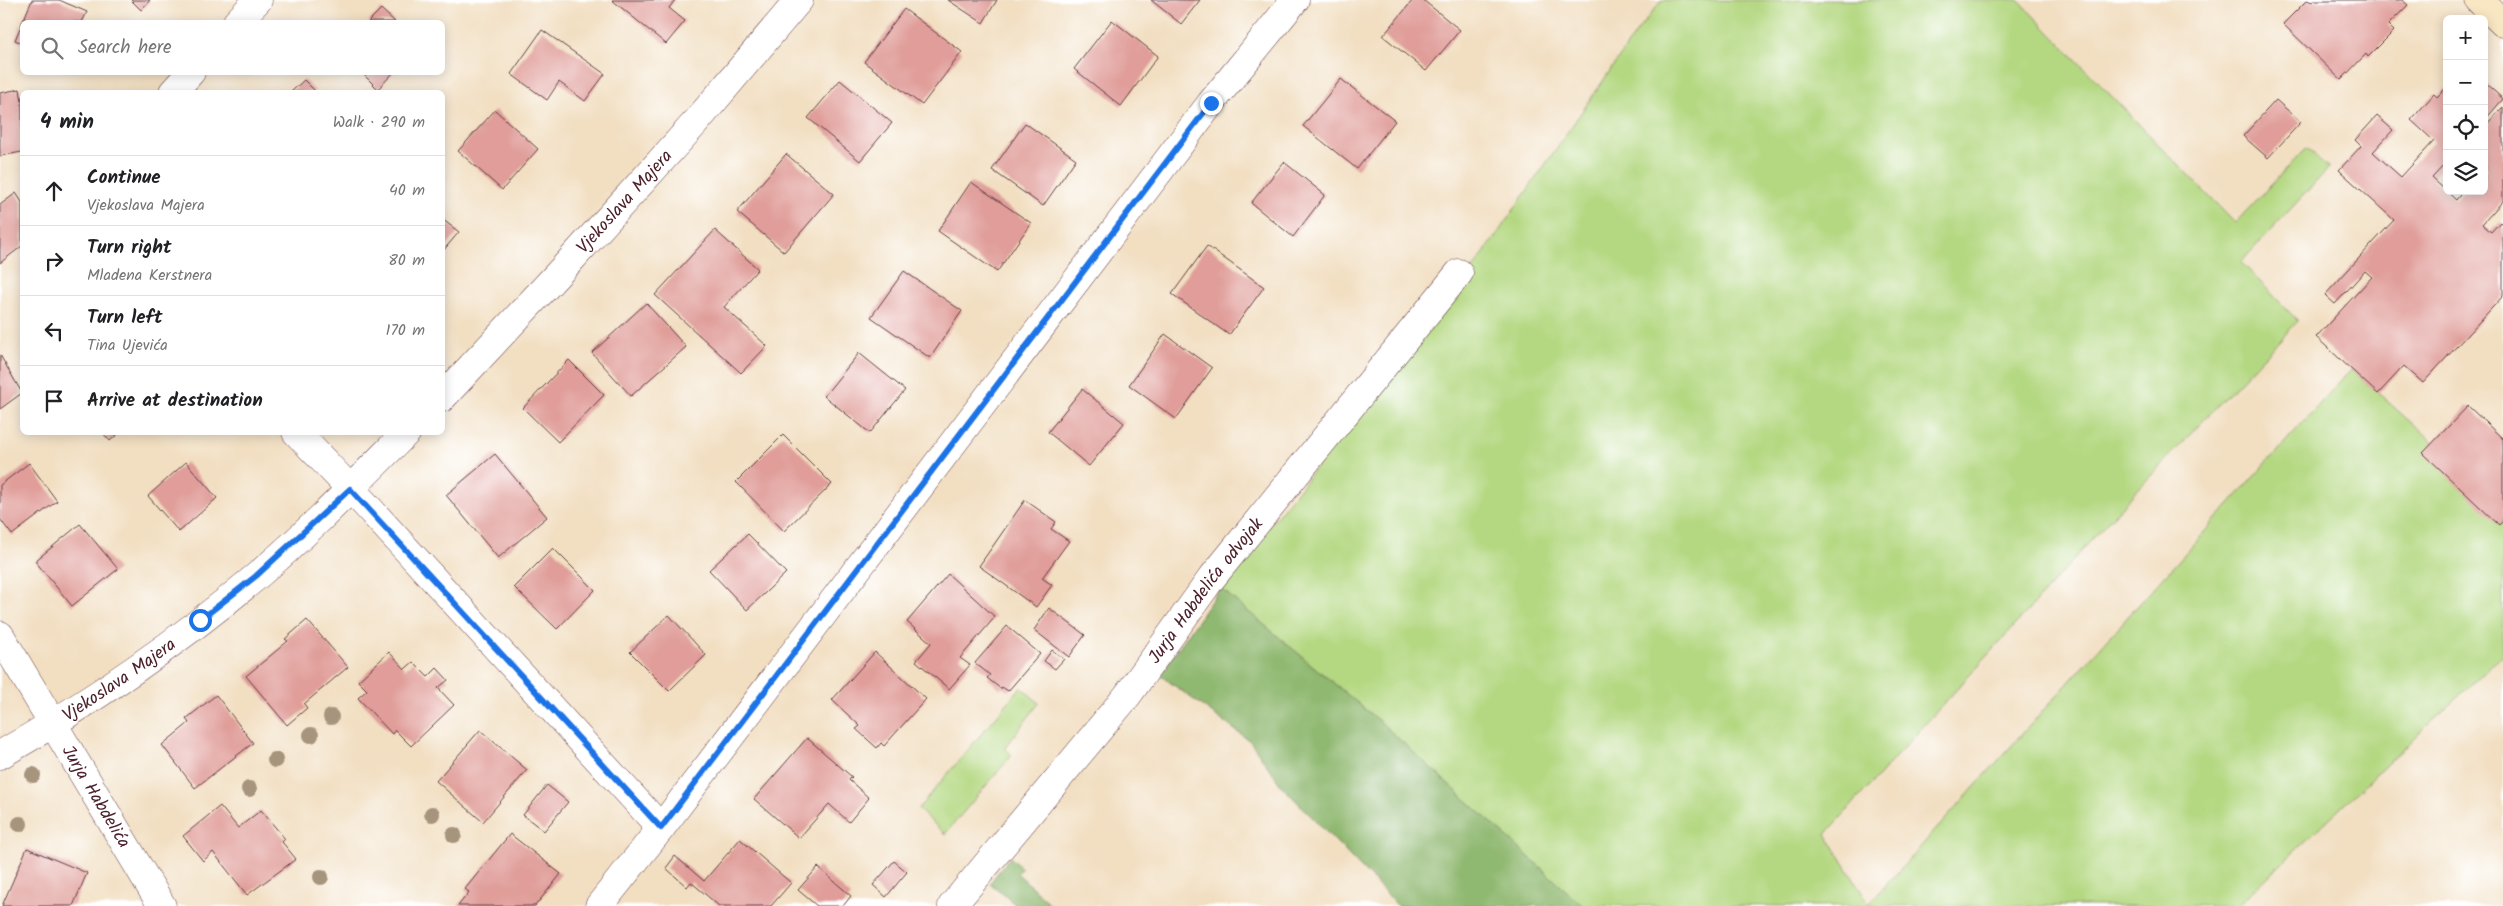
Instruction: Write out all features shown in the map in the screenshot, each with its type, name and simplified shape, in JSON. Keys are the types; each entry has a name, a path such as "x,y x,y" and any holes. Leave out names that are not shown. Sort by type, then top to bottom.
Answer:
{"main road":[{"path":"2481,1 2503,23"}],"street":[{"path":"239,20 258,0"},
{"name":"Vjekoslava Majera","path":"445,395 696,122 799,0"},
{"path":"599,906 661,828 1211,103 1295,0"},
{"path":"175,90 188,75"},
{"name":"Jurja Habdelića odvojak","path":"952,906 1127,696 1211,579 1459,273"},
{"path":"299,435 661,828"},
{"name":"Vjekoslava Majera","path":"0,755 54,724 135,670 256,576 350,489 404,435"},
{"name":"Jurja Habdelića","path":"0,635 162,906"}],"green space":[{"path":"1662,0 2018,0 2235,223 2306,148 2329,168 2241,262 2298,321 2125,503 1826,834 1869,904 2351,369 2434,443 2499,525 2503,521 2503,654 2237,906 1583,906 1379,721 1220,588 1466,279 1641,26"},
{"path":"1220,588 1379,721 1583,906 1398,906 1280,784 1250,741 1160,675"},
{"path":"1021,687 1039,703 1005,748 1012,755 945,834 918,809"},
{"path":"1010,857 1022,868 1017,873 1052,906 1017,906 990,883"}],"building":[{"path":"32,0 59,0 87,12 83,20 24,20"},
{"path":"131,0 150,0 141,10"},
{"path":"612,0 675,0 669,8 685,21 666,44"},
{"path":"948,0 997,0 983,23"},
{"path":"1151,0 1200,0 1181,24"},
{"path":"1413,0 1423,0 1460,30 1426,71 1383,36"},
{"path":"2307,0 2312,2 2314,0 2402,0 2408,5 2388,25 2394,31 2368,57 2366,54 2341,80 2283,24"},
{"path":"381,9 393,20 370,20"},
{"path":"904,9 962,52 922,105 864,62"},
{"path":"1112,20 1158,56 1121,106 1074,69"},
{"path":"20,29 20,42 15,40"},
{"path":"542,30 605,74 585,101 559,82 547,100 511,74"},
{"path":"364,75 391,75 378,89"},
{"path":"1341,79 1395,121 1357,169 1303,126"},
{"path":"304,80 314,90 293,90"},
{"path":"840,80 892,123 860,161 808,118"},
{"path":"2488,86 2503,99 2488,116"},
{"path":"20,89 20,152 0,156 0,93"},
{"path":"2443,91 2443,166 2432,178 2443,188 2443,195 2451,195 2456,200 2460,195 2488,195 2488,123 2503,107 2503,201 2482,224 2491,232 2500,222 2503,225 2503,296 2423,383 2404,366 2378,394 2316,337 2372,277 2365,271 2335,304 2325,295 2394,220 2339,170 2361,146 2355,140 2377,116 2393,130 2373,152 2401,177 2434,141 2411,120 2434,94 2437,97"},
{"path":"2276,100 2301,122 2268,158 2243,136"},
{"path":"495,110 538,149 502,190 458,151"},
{"path":"1025,123 1076,159 1043,206 992,170"},
{"path":"786,154 834,194 784,252 737,212"},
{"path":"1284,162 1325,195 1293,237 1251,203"},
{"path":"971,182 1031,223 997,272 938,231"},
{"path":"16,193 20,199 20,248 0,263 0,205"},
{"path":"445,221 459,232 445,248"},
{"path":"715,230 758,269 724,307 767,346 741,373 655,295"},
{"path":"1207,246 1264,287 1229,335 1172,294"},
{"path":"904,271 962,311 930,358 871,317"},
{"path":"646,303 686,347 631,396 592,353"},
{"path":"1165,334 1212,368 1176,419 1129,385"},
{"path":"859,353 905,390 870,433 824,396"},
{"path":"0,355 20,390 20,394 0,409"},
{"path":"569,360 604,395 558,442 523,408"},
{"path":"1082,389 1124,423 1089,466 1048,432"},
{"path":"2468,406 2503,439 2503,521 2499,525 2423,453"},
{"path":"105,435 117,435 110,441"},
{"path":"783,435 832,484 784,531 736,482"},
{"path":"495,454 547,517 498,558 446,495"},
{"path":"186,462 217,498 179,532 148,496"},
{"path":"29,463 57,501 12,535 0,519 0,485"},
{"path":"1025,500 1056,522 1051,529 1069,541 1042,578 1052,585 1036,607 979,566"},
{"path":"80,524 118,569 72,606 35,561"},
{"path":"748,534 786,573 747,610 709,570"},
{"path":"553,548 595,590 557,629 514,587"},
{"path":"948,574 995,617 960,658 970,665 949,689 916,661 931,643 907,622"},
{"path":"1049,608 1085,635 1069,657 1034,630"},
{"path":"669,615 706,655 669,691 630,652"},
{"path":"307,620 348,667 304,704 307,708 287,725 246,676 288,641 285,639"},
{"path":"1007,626 1040,654 1008,691 1002,687 1001,689 987,678 990,675 975,663"},
{"path":"1052,650 1064,659 1055,669 1044,661"},
{"path":"389,652 405,669 413,662 428,677 437,668 448,680 438,688 454,705 411,746 395,730 392,734 358,698 367,690 358,681"},
{"path":"875,652 926,699 884,746 881,743 877,748 856,729 860,726 832,700"},
{"path":"216,695 253,743 195,788 162,745 189,723 186,719"},
{"path":"480,730 527,770 483,822 436,781"},
{"path":"807,738 852,777 849,780 869,798 849,822 829,804 799,838 754,799"},
{"path":"547,785 568,802 544,831 523,815"},
{"path":"220,806 238,828 261,810 285,839 282,842 296,859 247,895 213,852 203,861 183,836"},
{"path":"510,834 561,874 535,906 458,906 469,892 465,889"},
{"path":"740,839 791,883 771,906 719,906 691,882 687,887 666,868 675,856 704,881"},
{"path":"27,848 87,873 73,906 2,906"},
{"path":"894,861 907,872 886,897 873,885"},
{"path":"818,867 851,896 843,906 817,906 798,890"}],"route":[{"path":"200,620 256,576 319,520 350,489 661,828 1211,103"}]}
